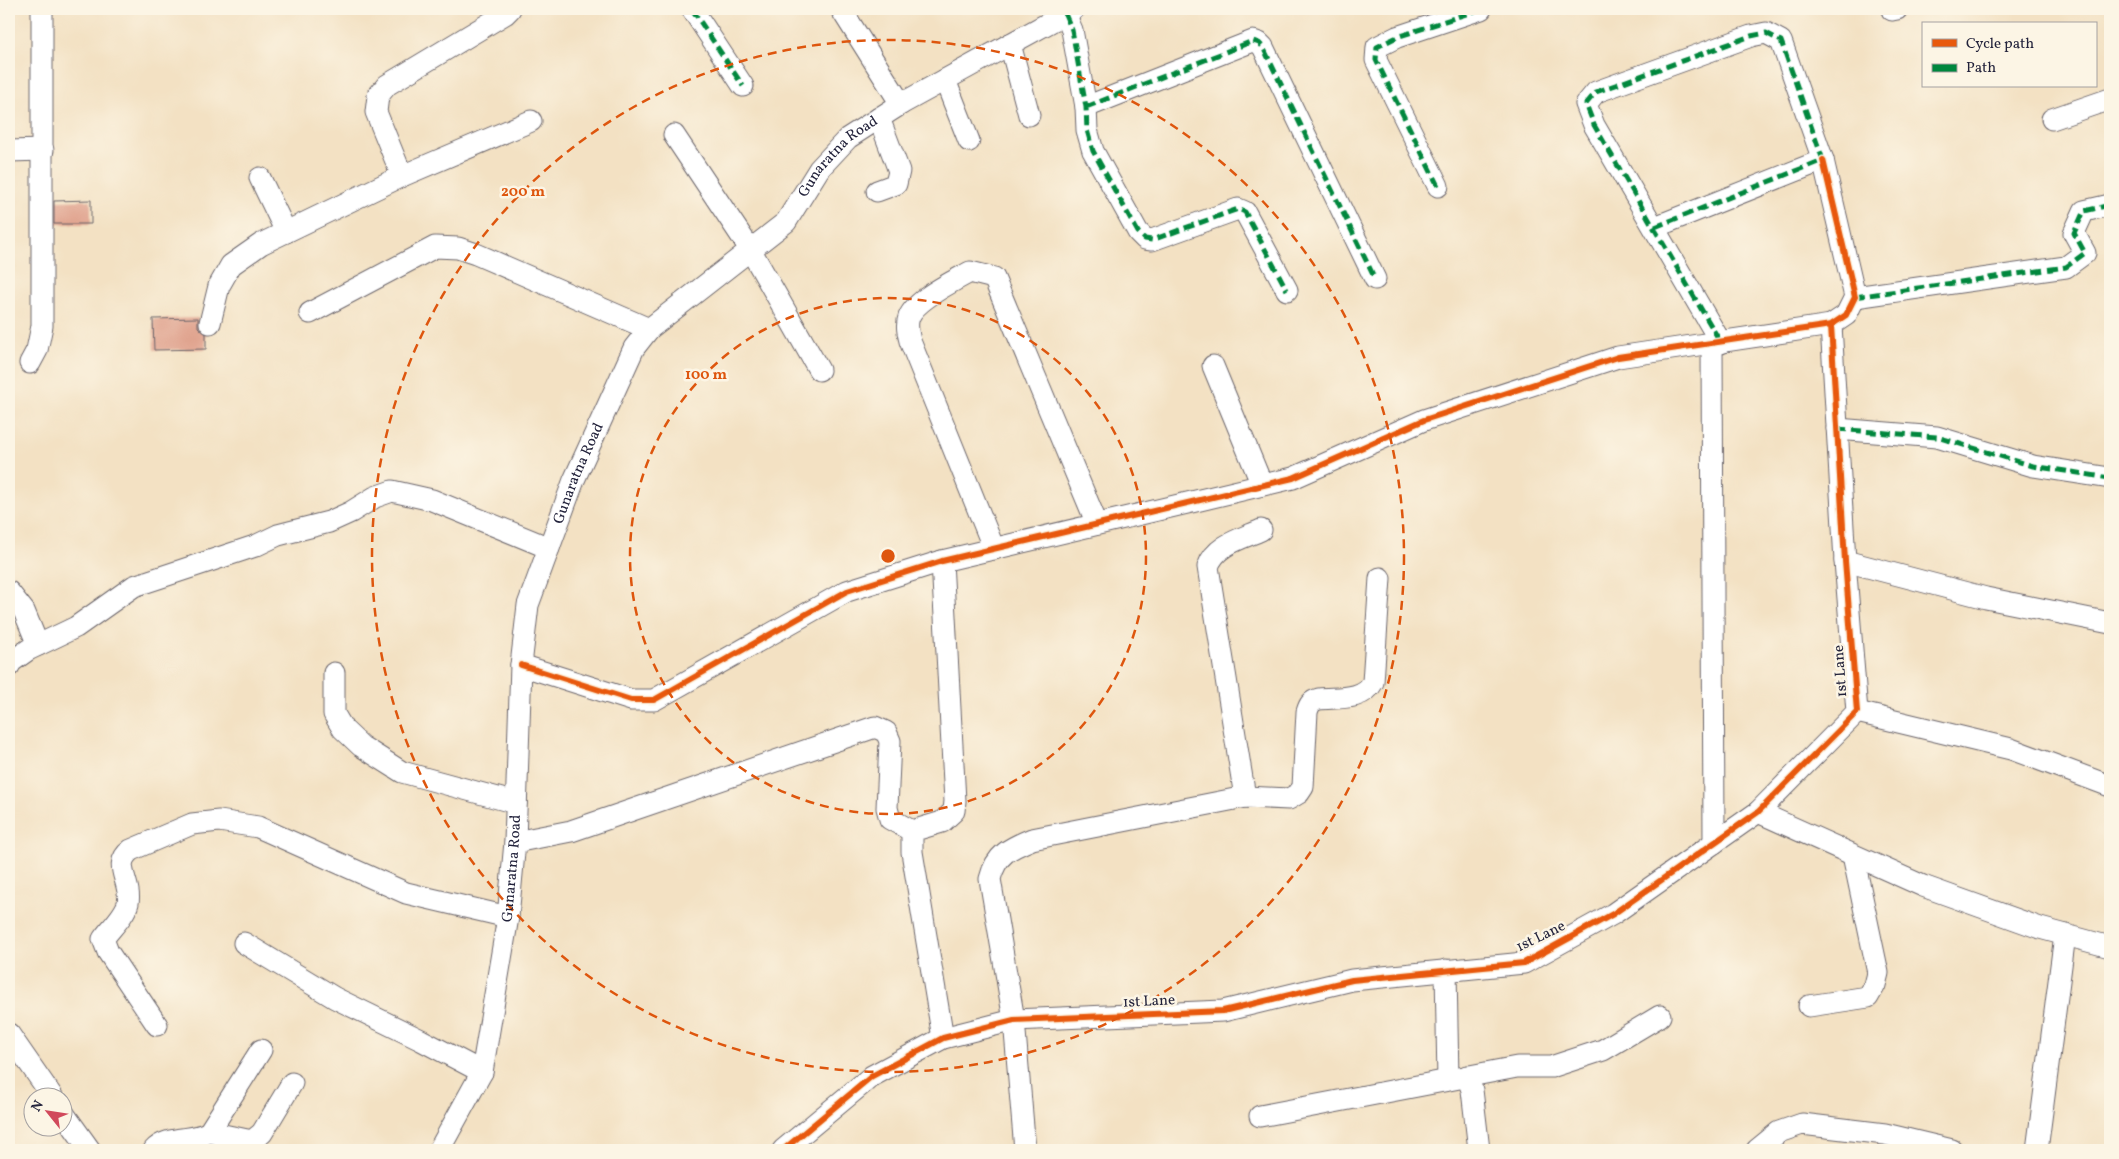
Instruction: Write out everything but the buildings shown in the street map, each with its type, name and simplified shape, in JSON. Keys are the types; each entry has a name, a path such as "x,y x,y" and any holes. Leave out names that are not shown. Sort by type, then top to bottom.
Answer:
{"street":[{"path":"30,363 37,350 42,326 42,9"},
{"path":"402,176 376,112 378,96 386,85 505,14 510,9"},
{"path":"692,9 743,86"},
{"path":"842,9 901,104"},
{"path":"1438,186 1376,60 1377,47 1397,37 1481,9"},
{"path":"1069,11 1086,107 1087,130 1093,151 1138,232 1145,239 1152,240 1238,209 1245,212 1287,290"},
{"name":"Gunaratna Road","path":"439,1150 482,1072 508,917 515,842 521,665 528,605 574,480 634,348 649,329 786,222 819,169 848,138 901,104 1069,11"},
{"path":"521,665 631,700 654,700 847,591 942,561 1293,478 1424,420 1618,357 1717,344 1831,325 1846,314 1855,297 1823,160 1781,41 1766,33 1751,36 1596,92 1586,104 1594,126 1655,227 1717,344 1714,843"},
{"path":"1086,107 1252,41 1259,43 1375,279"},
{"path":"1010,44 1029,115"},
{"path":"945,80 969,141"},
{"path":"2052,119 2110,99"},
{"path":"877,192 896,184 899,171 879,118"},
{"path":"210,323 219,286 231,265 261,244 402,176 531,122"},
{"path":"674,135 750,249 819,370"},
{"path":"9,151 43,150"},
{"path":"1655,227 1823,160"},
{"path":"260,178 286,232"},
{"path":"1855,297 2066,267 2085,253 2074,233 2084,211 2110,204"},
{"path":"310,313 435,247 458,248 476,254 649,329"},
{"path":"994,548 910,341 908,328 910,316 930,294 970,272 994,278 1097,524"},
{"name":"1st Lane","path":"793,1147 872,1076 943,1038 1014,1020 1223,1011 1352,980 1524,963 1613,914 1758,812 1856,712 1831,325"},
{"path":"1213,366 1262,485"},
{"path":"1837,429 1937,437 2033,466 2110,478"},
{"path":"9,666 38,645 76,627 134,586 254,546 278,535 329,522 375,497 392,491 432,500 549,548"},
{"path":"1245,797 1208,567 1215,553 1224,546 1261,530"},
{"path":"515,842 570,831 875,727 886,732 890,741 887,808 890,819 912,831 942,822 954,811 955,801 942,561"},
{"path":"1845,561 1986,598 2110,623"},
{"path":"1024,1150 1014,1020 990,879 998,860 1010,848 1032,840 1245,797 1289,799 1300,793 1303,787 1309,704 1313,700 1362,695 1369,690 1373,682 1380,578"},
{"path":"9,592 24,611 38,645"},
{"path":"334,673 334,714 343,729 361,746 402,772 516,803"},
{"path":"1856,712 2011,749 2110,786"},
{"path":"1758,812 1923,886 2040,928 2110,947"},
{"path":"157,1025 108,952 103,939 127,906 129,892 121,863 123,856 131,850 192,824 218,821 258,827 406,893 508,917"},
{"path":"912,831 912,852 943,1038"},
{"path":"1809,1006 1868,997 1875,986 1878,973 1853,855"},
{"path":"2037,1150 2065,935"},
{"path":"244,942 334,998 482,1072"},
{"path":"1446,970 1458,1078 1472,1090 1479,1150"},
{"path":"1260,1116 1517,1067 1551,1067 1603,1050 1660,1016"},
{"path":"9,1034 45,1086"},
{"path":"154,1150 166,1142 200,1137 209,1132 261,1050"},
{"path":"209,1132 252,1141 262,1133 292,1083"},
{"path":"1757,1150 1779,1132 1802,1124 1885,1134 1952,1150"},
{"path":"72,1125 90,1150"}],"marked path":[{"path":"692,9 743,86"},
{"path":"1438,186 1376,60 1377,47 1397,37 1481,9"},
{"path":"1065,14 1072,30 1086,107 1087,130 1093,151 1138,232 1145,239 1152,240 1238,209 1245,212 1287,290"},
{"path":"1655,227 1823,160 1781,41 1766,33 1751,36 1596,92 1586,104 1594,125 1721,343"},
{"path":"1086,107 1253,41 1259,43 1263,47 1375,279"},
{"path":"1855,297 2066,267 2085,253 2074,233 2084,211 2110,205"},
{"path":"1837,429 1937,437 2033,466 2110,478"}],"cycle path":[{"path":"521,665 631,700 654,700 847,591 942,561 1293,478 1424,420 1618,357 1831,325 1846,315 1855,297 1823,160"},
{"path":"783,1150 872,1076 943,1038 1014,1020 1223,1011 1352,980 1524,963 1613,914 1758,812 1857,712 1845,561 1831,325"}]}
